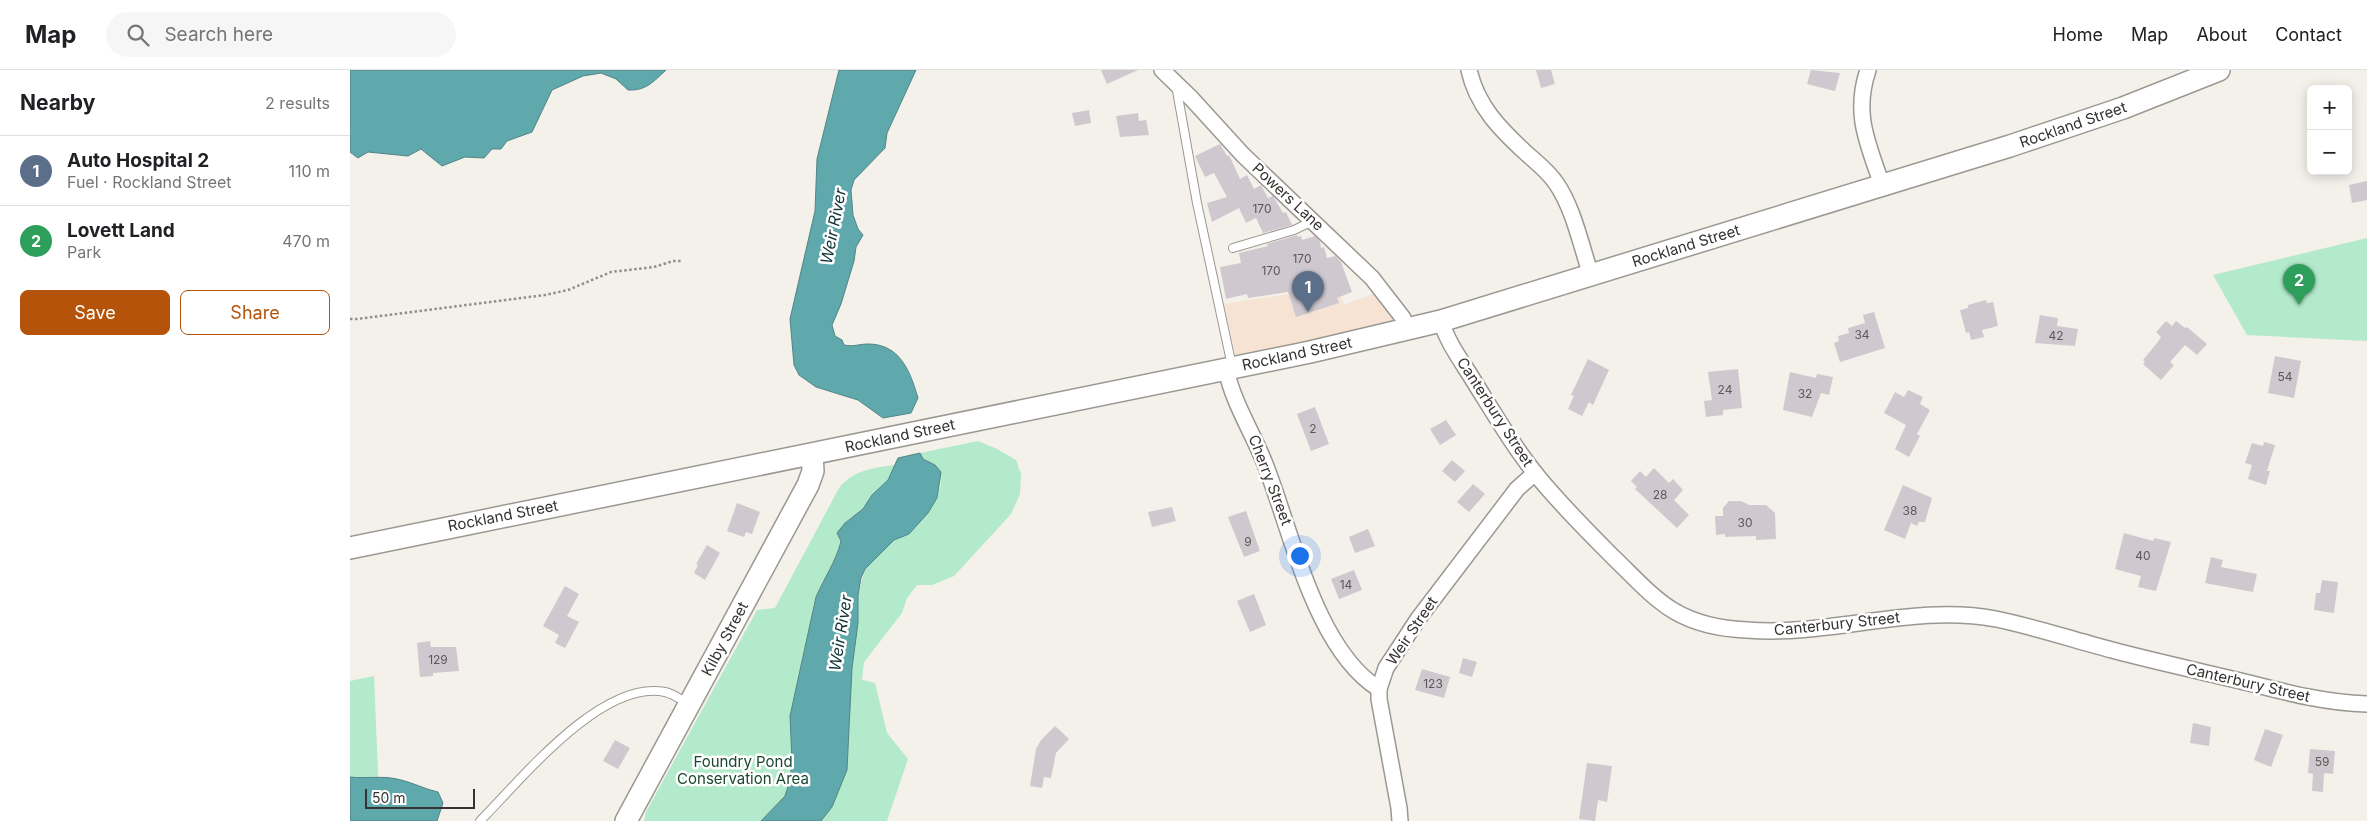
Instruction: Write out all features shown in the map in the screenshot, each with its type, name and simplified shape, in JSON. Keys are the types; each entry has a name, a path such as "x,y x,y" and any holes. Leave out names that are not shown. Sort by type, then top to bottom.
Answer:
{"main road":[{"name":"Rockland Street","path":"350,548 1407,330 1591,275 2098,117 2219,70"},
{"name":"Kilby Street","path":"626,821 691,705 808,485 813,471 812,454"}],"street":[{"name":"Powers Lane","path":"1162,70 1191,98 1243,155 1372,278 1403,318 1407,330"},
{"path":"1469,70 1477,94 1488,114 1503,132 1548,173 1562,194 1591,275"},
{"path":"1868,70 1862,100 1863,128 1882,185"},
{"name":"Canterbury Street","path":"1441,321 1448,339 1483,396 1535,473 1578,522 1647,590 1676,612 1707,625 1745,630 1793,631 1923,615 1973,616 2015,624 2131,655 2290,693 2326,701 2367,704"},
{"name":"Cherry Street","path":"1229,368 1232,393 1266,465 1326,628 1333,642 1349,662 1365,679 1379,689"},
{"name":"Weir Street","path":"1400,821 1379,689 1386,668 1443,584 1517,489 1535,473"}],"lane":[{"path":"1176,85 1229,368"},
{"path":"1233,248 1294,230 1313,221"},
{"path":"480,821 555,744 577,726 606,707 629,696 658,691 671,694 691,705"}],"path":[{"path":"350,318 357,320 545,295 568,290 611,272 654,267 673,261 681,262"}],"shaded area":[{"path":"1376,293 1395,320 1236,357 1224,304 1289,294 1340,295 1344,305"}],"green space":[{"path":"2367,238 2367,341 2247,335 2213,275"},
{"path":"978,441 1016,460 1021,474 1020,494 1011,514 954,576 932,585 917,585 907,598 902,613 864,662 862,680 875,683 887,733 908,759 887,821 821,821 832,807 858,623 858,595 865,569 894,540 909,534 928,513 937,498 941,483 935,465 923,459 920,453"},
{"name":"Foundry Pond Conservation Area","path":"895,465 888,480 872,495 863,509 845,523 833,567 822,583 816,597 790,716 792,761 790,780 785,796 761,821 644,821 646,812 757,610 775,608 839,488 851,477 864,471"},
{"path":"374,676 380,821 350,821 350,681"}],"water":[{"path":"350,70 666,70 649,85 634,90 628,90 616,79 601,73 583,76 552,90 532,132 507,141 501,149 492,149 484,158 465,157 442,166 421,149 408,156 368,152 358,158 350,152"},
{"name":"Weir River","path":"839,70 916,70 887,133 885,148 854,180 851,190 853,215 858,229 863,235 856,247 854,261 841,304 832,325 835,336 842,340 844,345 879,345 896,354 907,369 918,398 911,413 883,418 858,400 816,387 799,375 794,365 790,319 815,211 817,159"},
{"name":"Weir River","path":"920,453 923,459 935,465 941,472 937,498 928,513 909,534 894,540 865,569 861,578 852,668 847,770 832,807 821,821 761,821 785,796 790,780 792,761 790,716 816,597 839,549 841,541 837,533 845,523 863,509 872,495 888,480 898,458"},
{"path":"350,777 395,779 438,792 443,803 437,821 350,821"}],"building":[{"path":"1101,70 1138,70 1107,84"},
{"path":"1536,70 1551,70 1555,84 1541,88"},
{"path":"1811,70 1840,73 1835,91 1807,84"},
{"path":"1089,110 1091,123 1075,126 1072,113"},
{"path":"1138,113 1139,121 1146,120 1149,135 1120,137 1116,116"},
{"path":"1220,144 1227,156 1229,155 1240,179 1247,175 1254,189 1261,185 1268,198 1273,196 1283,213 1286,212 1292,225 1263,233 1256,218 1246,223 1239,208 1212,222 1207,203 1227,197 1214,173 1205,177 1195,156"},
{"path":"2367,181 2367,200 2352,203 2349,185"},
{"path":"1297,235 1298,237 1301,236 1302,240 1315,236 1320,241 1321,248 1324,247 1327,258 1335,256 1341,262 1352,292 1337,298 1339,303 1296,317 1288,292 1248,298 1247,294 1226,299 1220,267 1241,263 1239,253 1268,246 1267,244"},
{"path":"1986,300 1987,303 1993,302 1998,326 1982,330 1984,337 1971,340 1969,332 1966,333 1960,310 1968,308 1968,305"},
{"path":"1874,312 1885,348 1840,362 1834,343 1839,341 1838,336 1849,333 1848,328 1865,323 1863,315"},
{"path":"2040,315 2058,318 2057,326 2078,329 2075,346 2035,343"},
{"path":"2166,321 2172,326 2176,321 2185,328 2187,327 2207,344 2197,355 2185,345 2170,362 2174,365 2161,380 2143,364 2145,362 2143,360 2161,337 2156,332"},
{"path":"2275,356 2301,361 2294,398 2268,393"},
{"path":"1588,359 1609,370 1593,405 1589,402 1582,416 1568,409 1574,396 1571,395"},
{"path":"1738,369 1742,408 1723,410 1723,415 1706,417 1704,401 1712,400 1708,372"},
{"path":"1790,372 1816,378 1817,374 1833,377 1829,395 1821,393 1812,417 1783,410"},
{"path":"1908,390 1923,397 1920,404 1930,410 1917,434 1920,436 1909,457 1895,449 1906,425 1884,413 1895,392 1904,397"},
{"path":"1315,407 1329,444 1311,451 1297,414"},
{"path":"1446,420 1456,435 1440,445 1430,429"},
{"path":"2264,442 2275,445 2267,471 2270,471 2266,485 2248,479 2252,465 2245,463 2252,443 2263,446"},
{"path":"1452,460 1465,471 1455,482 1442,471"},
{"path":"1654,468 1669,483 1673,479 1683,490 1674,500 1689,515 1677,528 1635,489 1637,487 1631,481 1640,471 1646,477"},
{"path":"1473,484 1485,494 1469,512 1457,502"},
{"path":"1903,485 1932,498 1925,522 1919,522 1917,526 1911,523 1905,539 1884,530"},
{"path":"1729,501 1741,501 1749,505 1766,505 1775,513 1776,539 1756,540 1756,536 1725,537 1725,534 1716,535 1715,516 1723,516 1723,508"},
{"path":"737,503 760,512 752,534 746,532 744,537 727,531"},
{"path":"1172,507 1176,521 1152,527 1148,512"},
{"path":"1246,511 1260,551 1244,557 1228,517"},
{"path":"1368,529 1375,546 1355,553 1349,537"},
{"path":"2124,533 2153,541 2154,538 2171,542 2156,591 2138,587 2141,576 2115,569"},
{"path":"707,545 720,553 705,580 694,573 698,565 696,564"},
{"path":"2211,557 2223,560 2221,567 2257,574 2253,592 2205,583"},
{"path":"1354,570 1362,590 1339,599 1331,579"},
{"path":"2322,580 2338,582 2334,613 2314,610 2316,593 2320,593"},
{"path":"565,586 579,594 567,616 579,622 565,648 555,643 559,635 543,626"},
{"path":"1254,594 1266,625 1250,632 1237,601"},
{"path":"430,641 431,647 456,647 459,671 433,673 433,676 420,677 417,643"},
{"path":"1463,658 1477,662 1472,677 1459,673"},
{"path":"1422,669 1450,677 1444,698 1415,690"},
{"path":"2193,723 2211,727 2209,746 2190,743"},
{"path":"1055,726 1069,739 1056,753 1051,778 1044,777 1042,788 1030,786 1036,749 1041,740"},
{"path":"2265,729 2283,735 2271,767 2254,760"},
{"path":"615,740 630,748 618,769 603,761"},
{"path":"2310,749 2335,751 2333,774 2324,773 2323,792 2312,791 2313,774 2308,773"},
{"path":"1587,763 1612,766 1607,802 1598,800 1595,821 1579,819"}],"place":[{"name":"Lovett Land","path":"2299,305"},
{"name":"Auto Hospital 2","path":"1308,312"}]}
